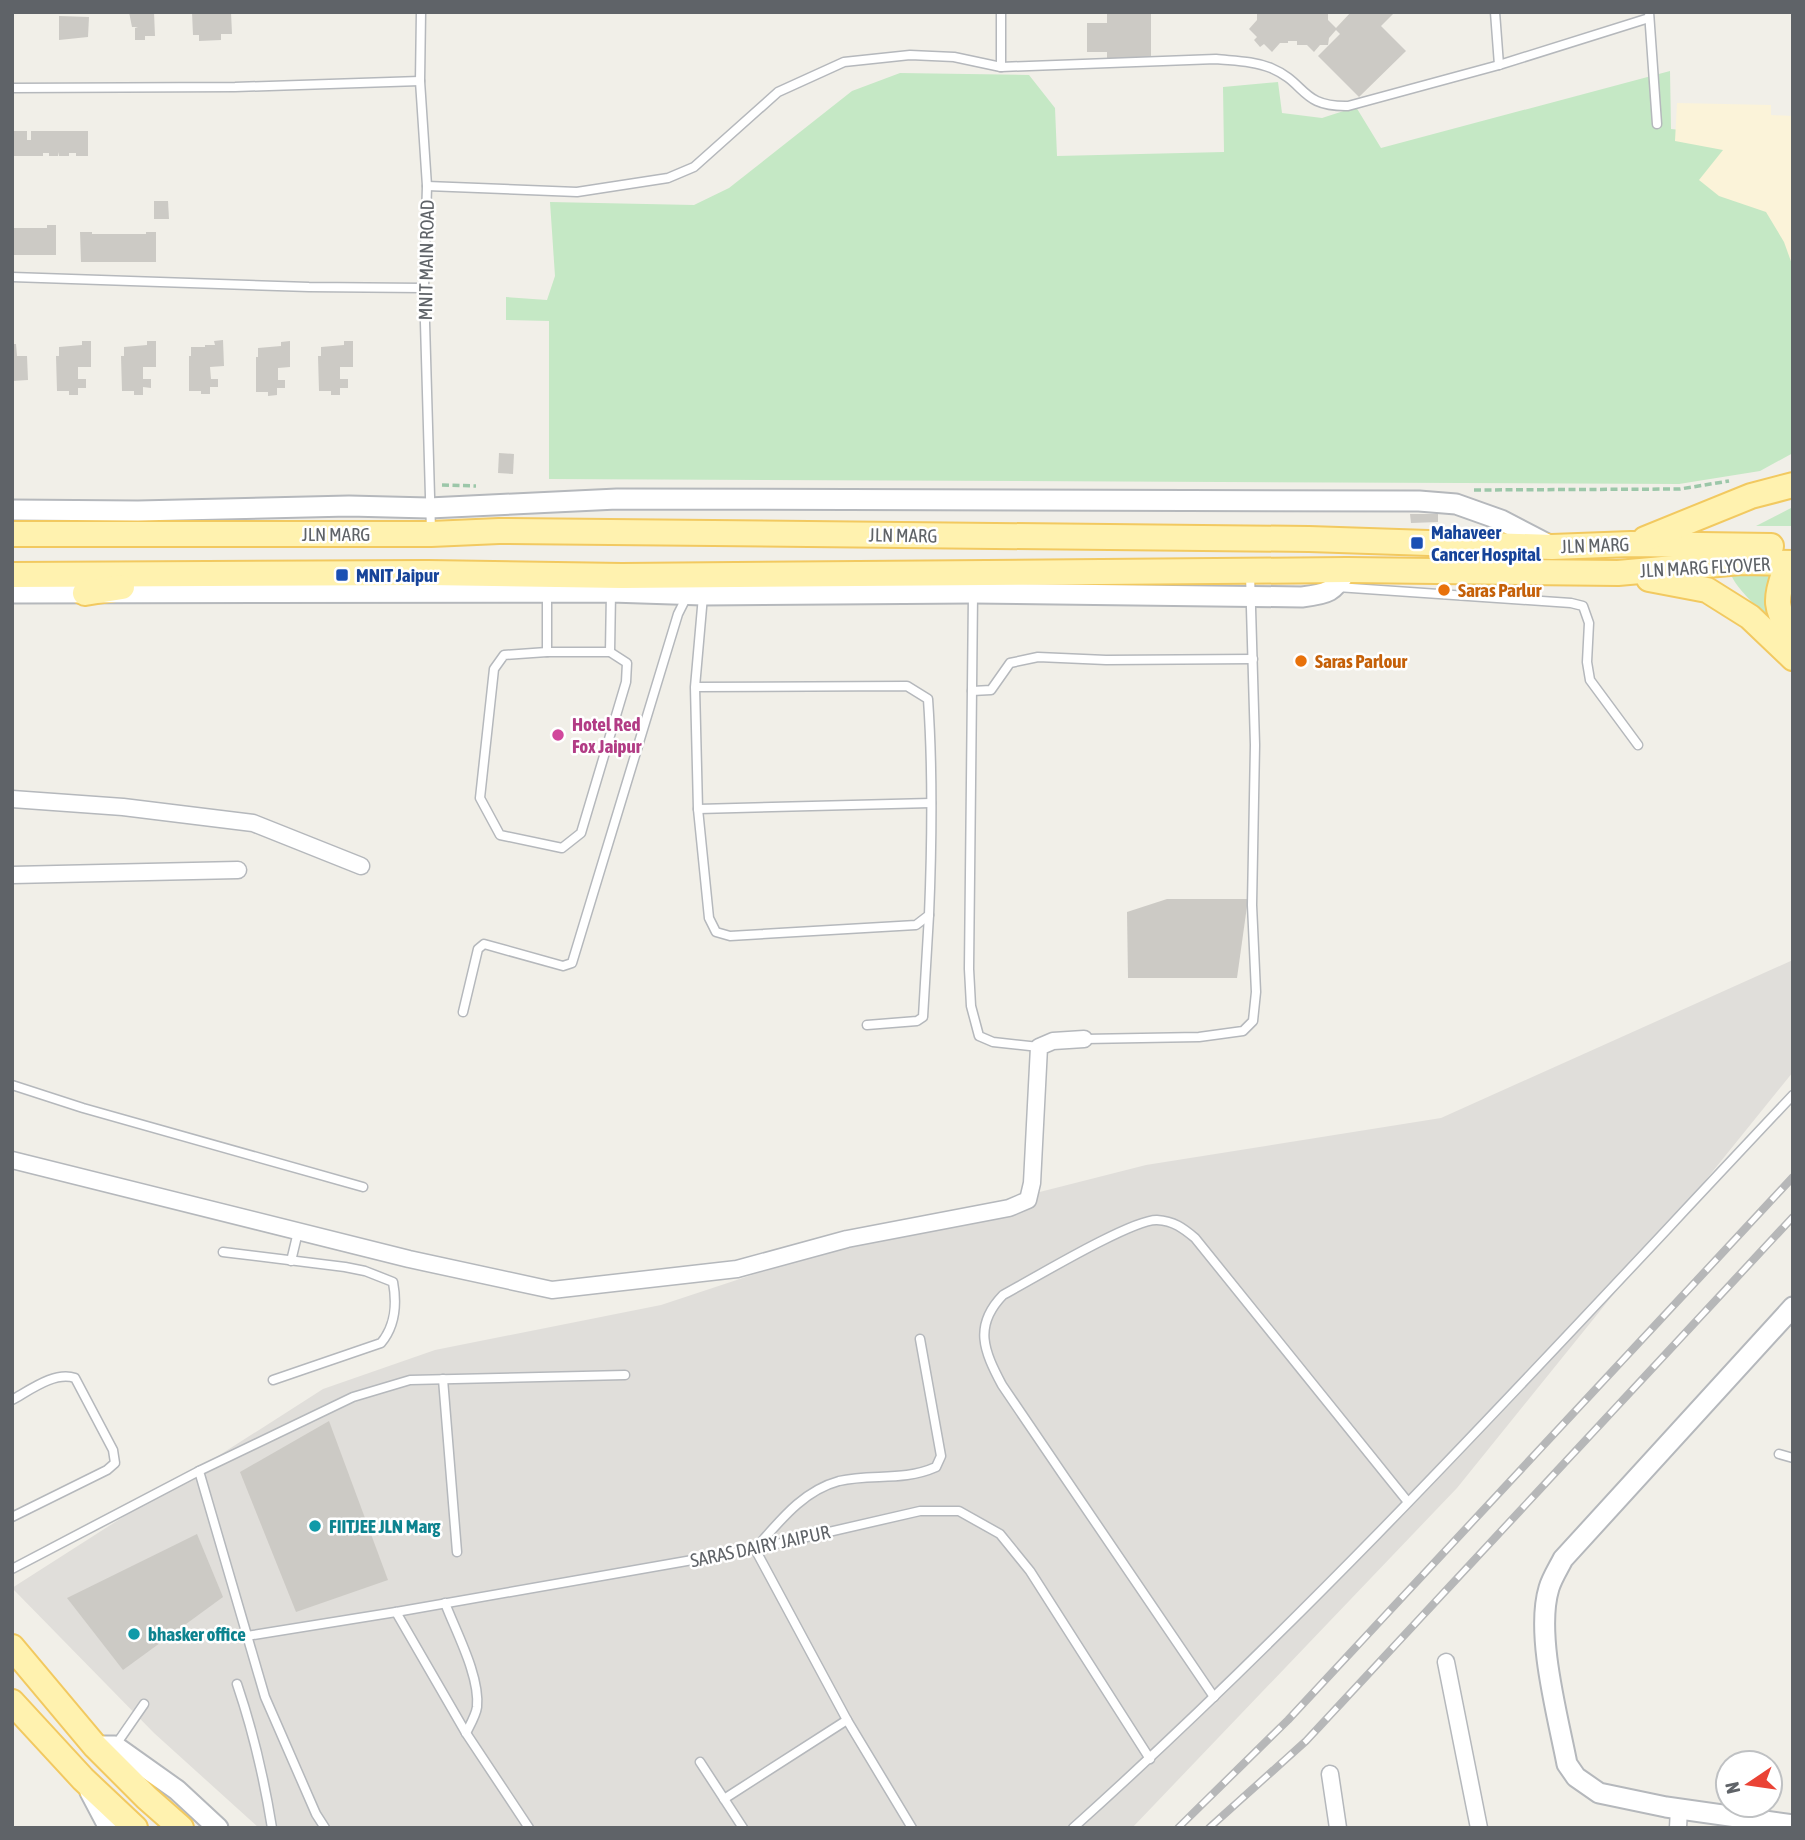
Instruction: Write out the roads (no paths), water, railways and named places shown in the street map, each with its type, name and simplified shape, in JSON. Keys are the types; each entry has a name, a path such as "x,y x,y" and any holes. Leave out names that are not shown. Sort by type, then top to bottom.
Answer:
{"main road":[{"path":"1631,544 1751,496 1793,485"},
{"name":"JLN MARG","path":"12,534 431,534 499,531 1298,539 1552,547 1631,544 1791,557"},
{"path":"1791,557 1777,597 1778,609 1793,634"},
{"name":"JLN MARG FLYOVER","path":"1618,573 1791,557"},
{"name":"JLN MARG","path":"12,575 174,576 429,583 697,584 973,583 1250,571 1342,578 1618,573"},
{"path":"1618,573 1707,590 1749,617 1793,658"},
{"path":"85,593 174,576"},
{"path":"12,1647 105,1746 147,1798 181,1828"},
{"path":"12,1702 123,1825"}],"street":[{"path":"12,510 138,511 348,506 429,508 617,499 1419,501 1456,505 1501,520 1552,547"},
{"path":"973,583 1250,597 1321,595 1342,578"},
{"path":"12,593 429,583 547,593 611,592 697,584"},
{"path":"12,799 123,807 253,823 361,866"},
{"path":"12,875 238,870"},
{"path":"12,1160 409,1259 552,1290 737,1269 847,1239 1009,1208 1028,1200 1032,1183 1039,1047 1053,1041 1084,1039"},
{"path":"1793,1307 1563,1559 1549,1588 1545,1613 1547,1657 1567,1764 1576,1777 1600,1793 1678,1818 1793,1825"},
{"path":"1446,1662 1479,1828"},
{"path":"105,1746 177,1790 218,1828"},
{"path":"1329,1774 1338,1828"}],"lane":[{"name":"MNIT MAIN ROAD","path":"421,12 420,81 427,186 424,288 431,534"},
{"path":"1001,12 1001,67"},
{"path":"1495,12 1499,65"},
{"path":"427,186 577,192 668,178 694,166 778,92 844,62 910,55 954,57 1001,67 1216,58 1252,62 1273,69 1293,82 1312,101 1330,107 1348,106 1499,65 1649,15 1657,124"},
{"path":"12,88 235,87 420,81"},
{"path":"12,277 424,288"},
{"path":"1084,1039 1199,1037 1243,1031 1253,1021 1256,992 1252,905 1255,745 1250,571"},
{"path":"1342,578 1583,606 1589,623 1587,662 1590,680 1638,745"},
{"path":"973,583 969,969 973,1020 979,1036 993,1042 1039,1047"},
{"path":"697,584 695,687 698,809 709,918 716,932 730,936 916,925 929,915"},
{"path":"463,1012 478,949 484,944 563,966 572,963 675,626 697,584"},
{"path":"610,652 611,592"},
{"path":"547,593 547,652"},
{"path":"547,652 610,652 627,663 626,682 581,833 562,848 500,835 480,798 494,669 504,654 547,652"},
{"path":"972,691 991,690 1010,663 1038,657 1106,660 1253,659"},
{"path":"695,687 907,686 928,699 931,803 929,915 923,1017 917,1021 867,1025"},
{"path":"698,809 931,803"},
{"path":"12,1085 83,1108 363,1187"},
{"path":"1073,1828 1150,1759 1346,1569 1793,1095"},
{"path":"1214,1697 1002,1385 989,1361 984,1340 985,1321 990,1308 1003,1295 1131,1227 1155,1220 1177,1223 1195,1238 1408,1503"},
{"path":"291,1261 298,1232"},
{"path":"223,1252 345,1267 393,1282 397,1304 390,1329 381,1343 273,1380"},
{"path":"912,1828 847,1720 755,1549 797,1503 823,1487 840,1481 918,1475 936,1467 941,1456 920,1339"},
{"path":"12,1399 54,1378 66,1375 75,1378 113,1450 115,1463 107,1470 12,1517"},
{"path":"12,1569 199,1471 353,1397 410,1380 625,1376"},
{"path":"443,1378 457,1552"},
{"path":"1779,1454 1793,1458"},
{"path":"199,1471 265,1697 324,1828"},
{"name":"SARAS DAIRY JAIPUR","path":"247,1636 755,1549 920,1511 958,1511 1000,1534 1030,1572 1150,1759"},
{"path":"444,1603 471,1671 475,1691 477,1709 466,1732"},
{"path":"396,1612 466,1732 529,1828"},
{"path":"237,1684 265,1780 272,1828"},
{"path":"105,1746 144,1704"},
{"path":"724,1799 847,1720"},
{"path":"700,1762 743,1828"}],"railway":[{"path":"1178,1828 1288,1720 1793,1177"},
{"path":"1209,1828 1306,1741 1793,1217"}],"place":[{"name":"Mahaveer Cancer Hospital","path":"1417,543"},
{"name":"MNIT Jaipur","path":"342,575"},
{"name":"Saras Parlur","path":"1444,590"},
{"name":"Saras Parlour","path":"1301,661"},
{"name":"Hotel Red Fox Jaipur","path":"558,735"},
{"name":"FIITJEE JLN Marg","path":"315,1526"},
{"name":"bhasker office","path":"134,1634"}]}
